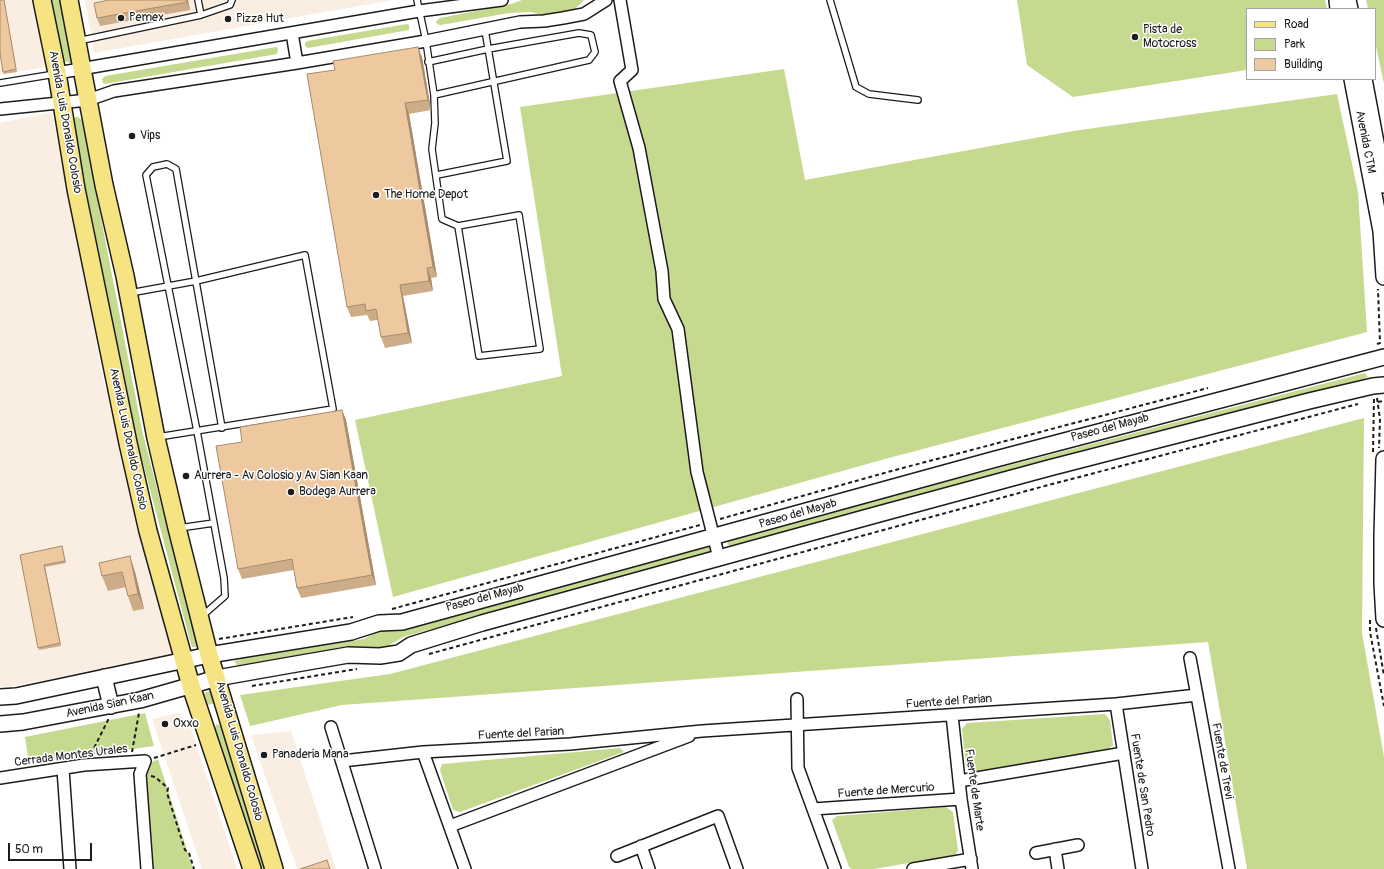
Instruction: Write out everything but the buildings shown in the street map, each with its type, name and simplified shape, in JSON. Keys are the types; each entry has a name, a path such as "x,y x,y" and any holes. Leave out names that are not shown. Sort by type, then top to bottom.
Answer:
{"main road":[{"name":"Avenida Luis Donaldo Colosio","path":"42,0 57,73 60,102 76,189 128,443 148,532 185,660 191,686 252,869"},
{"name":"Avenida Luis Donaldo Colosio","path":"69,0 156,438 177,528 207,648 218,678 274,869"},
{"name":"Avenida CTM","path":"1352,80 1381,231 1384,277"},
{"name":"Avenida CTM","path":"1364,80 1384,185"},
{"name":"Paseo del Mayab","path":"207,648 351,632 379,624 402,622 999,458 1384,357"},
{"name":"Paseo del Mayab","path":"218,678 348,655 380,656 399,653 411,645 482,623 1049,468 1316,400 1373,386 1384,385"},
{"path":"1384,459 1382,536 1384,619"},
{"path":"0,697 16,696 185,660 207,648"},
{"path":"104,677 111,706"},
{"name":"Avenida Sian Kaan","path":"0,724 23,722 140,700 218,678"}],"street":[{"path":"57,73 292,33 418,6 502,0"},
{"path":"0,109 88,100 114,91 297,63 426,41 520,22 544,21 584,14 606,0"},
{"path":"623,0 632,70 620,81 638,148 662,271 664,299 678,329 697,472 719,558"},
{"path":"292,33 297,63"},
{"name":"Fuente de Trevi","path":"1190,658 1229,869"},
{"name":"Fuente del Parian","path":"342,761 423,752 570,744 702,731 1116,704 1197,695"},
{"path":"797,699 798,768 835,869"},
{"name":"Fuente de San Pedro","path":"1116,704 1142,869"},
{"name":"Fuente de Marte","path":"952,714 961,799 972,864"},
{"path":"331,727 375,869"},
{"name":"Fuente del Parian","path":"450,826 702,731"},
{"path":"423,752 465,869"},
{"path":"959,781 1124,753"},
{"path":"145,761 140,774 147,869"},
{"name":"Cerrada Montes Urales","path":"0,778 84,765 145,761"},
{"path":"63,769 70,869"},
{"name":"Fuente de Mercurio","path":"813,809 961,799"},
{"path":"617,856 718,816 737,869"},
{"path":"1036,853 1055,848 1078,845"},
{"path":"641,846 649,869"},
{"path":"1055,848 1058,869"},
{"path":"913,869 972,864"}],"lane":[{"path":"198,0 201,15"},
{"path":"78,41 201,15 230,5 232,0"},
{"path":"830,0 856,87 869,94 918,100"},
{"path":"418,6 426,41 434,95 435,123 432,149 437,175 442,219 458,226 519,215 540,349 479,356 458,226"},
{"path":"437,175 507,161 485,30"},
{"path":"428,62 488,49 579,33 591,35 595,52 589,60 434,95"},
{"path":"0,83 57,73"},
{"path":"200,617 225,596 224,578 197,431 146,175 153,167 167,164 176,170 222,428"},
{"path":"128,293 196,281 304,255 333,409 156,438"},
{"path":"177,528 214,523"}],"path":[{"path":"390,609 895,470 1211,388"},
{"path":"1378,402 1384,401"},
{"path":"207,648 356,616"},
{"path":"130,762 139,716 140,700"},
{"path":"84,765 106,725 111,706"},
{"path":"145,761 210,740"},
{"path":"140,774 155,777 168,788 166,793 185,850 189,853 194,869"}],"shaded area":[{"path":"0,0 34,0 46,67 0,75"},
{"path":"85,0 393,0 94,53"},
{"path":"52,112 103,377 139,526 173,655 15,686 0,687 0,123"},
{"path":"178,713 189,723 237,869 202,869 152,719"},
{"path":"291,731 336,869 297,869 251,735"}],"green space":[{"path":"52,0 60,0 72,60 70,63 64,61"},
{"path":"522,0 584,0 574,10 543,15 531,12 509,13 441,25 437,24 436,21 440,18 511,4"},
{"name":"Pista de Motocross","path":"1017,0 1325,0 1327,8 1246,8 1246,70 1073,97 1027,65"},
{"path":"1366,0 1384,0 1384,84 1376,47 1376,8 1368,8"},
{"path":"407,24 409,25 409,30 308,48 305,46 307,41"},
{"path":"276,47 278,48 277,54 105,84 103,83 102,79 105,76"},
{"path":"784,69 805,180 1073,131 1337,94 1358,192 1367,332 885,459 393,597 355,420 562,376 520,107"},
{"path":"75,117 82,120 142,430 198,643 196,647 192,647 189,637 139,448 80,160 73,122"},
{"path":"1365,373 1368,377 1364,379 1101,445 730,546 727,544 729,541 937,484"},
{"path":"1364,418 1362,633 1384,757 1384,869 1247,869 1208,642 342,705 250,726 240,695 390,674"},
{"path":"709,546 713,549 712,552 403,637 385,648 375,649 347,646 241,665 237,665 234,661 244,658 364,639 380,630 408,629"},
{"path":"212,690 216,703 207,705 204,693"},
{"path":"145,713 154,746 29,763 25,737"},
{"path":"1105,714 1110,720 1113,745 1108,749 972,773 966,767 962,729 967,723"},
{"path":"217,724 222,726 268,869 259,869 236,791 214,728"},
{"path":"620,748 624,752 460,812 453,810 440,770 442,764"},
{"path":"158,759 193,869 149,869 143,783 152,762"},
{"path":"946,807 953,812 958,851 955,855 874,869 852,869 849,867 832,820 837,816"}],"place":[{"name":"Pemex","path":"121,18"},
{"name":"Pizza Hut","path":"228,19"},
{"name":"Pista de Motocross","path":"1135,37"},
{"name":"Vips","path":"132,136"},
{"name":"The Home Depot","path":"376,195"},
{"name":"Aurrera - Av Colosio y Av Sian Kaan","path":"186,476"},
{"name":"Bodega Aurrera","path":"291,492"},
{"name":"Oxxo","path":"165,724"},
{"name":"Panaderia Mana","path":"264,755"}]}
